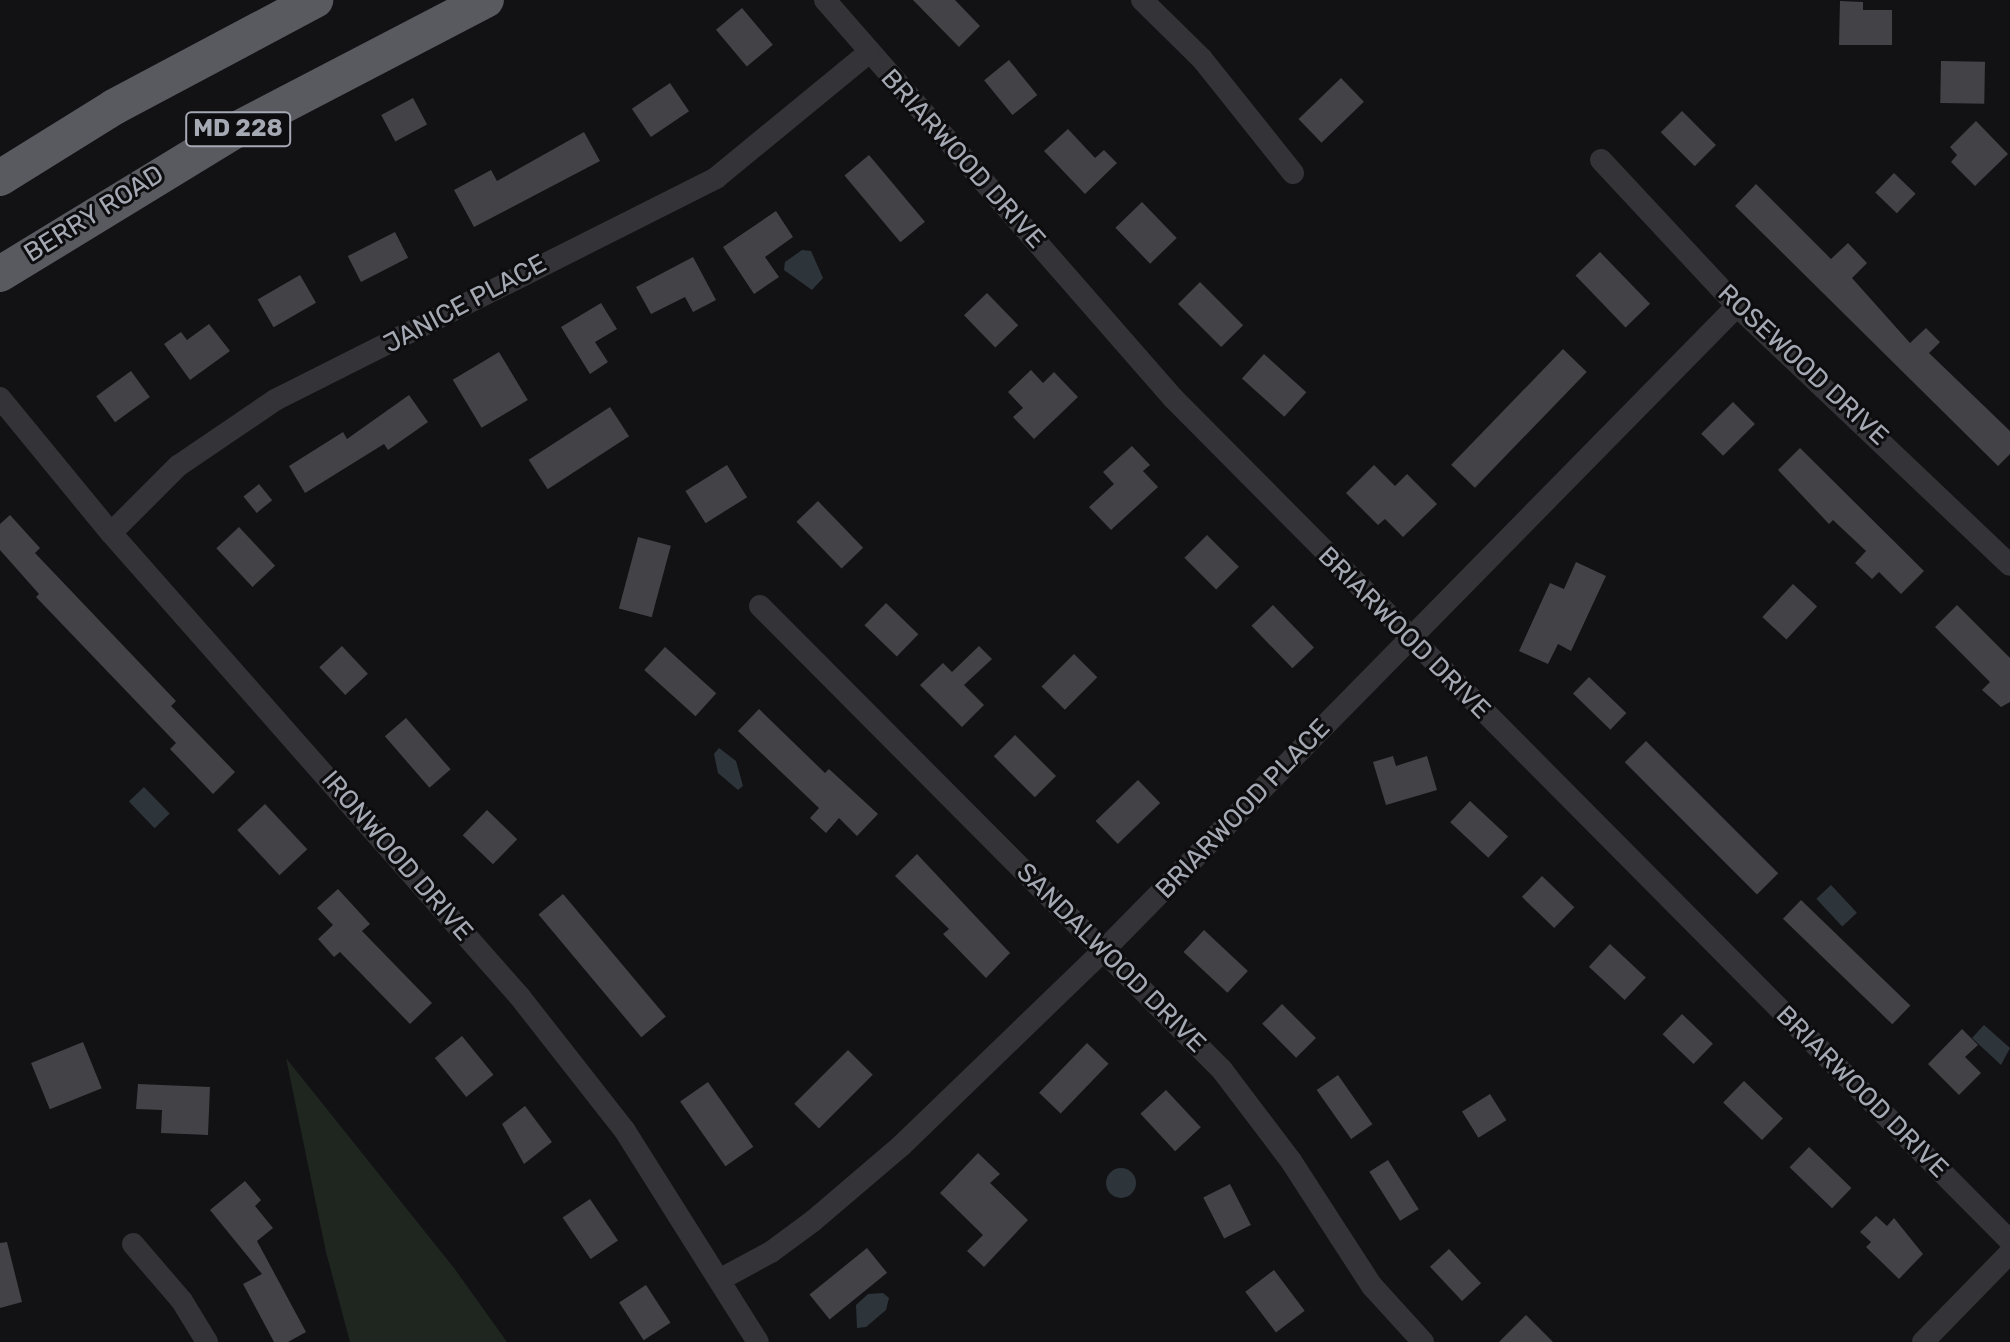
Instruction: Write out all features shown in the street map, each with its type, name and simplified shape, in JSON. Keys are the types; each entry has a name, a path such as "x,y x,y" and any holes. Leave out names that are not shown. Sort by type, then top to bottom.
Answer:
{"highway":[{"name":"MD 228","path":"0,178 114,107 315,0"},
{"name":"BERRY ROAD","path":"0,274 234,131 486,0"}],"street":[{"name":"BRIARWOOD DRIVE","path":"825,0 868,53 1173,398 2010,1241"},
{"path":"1142,0 1202,59 1293,173"},
{"name":"JANICE PLACE","path":"111,533 178,466 275,400 716,178 829,89 868,53"},
{"name":"ROSEWOOD DRIVE","path":"1601,160 1737,306 1850,408 2010,565"},
{"name":"BRIARWOOD PLACE","path":"721,1279 771,1252 853,1189 1104,950 1737,306"},
{"name":"IRONWOOD DRIVE","path":"0,398 111,533 520,997 625,1131 758,1342"},
{"name":"SANDALWOOD DRIVE","path":"760,606 1238,1087 1372,1286 1423,1342"},
{"path":"133,1244 182,1301 207,1342"},
{"path":"1923,1342 2010,1253"}],"shaded area":[{"path":"802,250 811,251 823,278 812,290 784,270 785,262"},
{"path":"719,748 736,761 743,786 738,790 718,773 714,754"},
{"path":"144,787 170,814 155,828 129,802"},
{"path":"1831,885 1857,913 1842,926 1816,899"},
{"path":"1984,1025 2010,1048 2001,1065 1972,1038"},
{"path":"286,1058 454,1268 507,1342 350,1342 326,1252"},
{"path":"1121,1168 1132,1172 1136,1183 1132,1194 1121,1198 1110,1194 1106,1183 1110,1172"},
{"path":"883,1293 889,1298 886,1310 866,1327 857,1328 856,1305 868,1294"}],"building":[{"path":"913,0 955,0 980,26 959,47"},
{"path":"1840,1 1863,2 1863,10 1892,10 1892,45 1839,45"},
{"path":"742,8 773,45 747,67 716,30"},
{"path":"1009,60 1037,95 1012,115 984,80"},
{"path":"1941,61 1985,62 1984,104 1940,103"},
{"path":"1341,78 1364,102 1321,143 1299,119"},
{"path":"670,83 689,111 651,137 632,109"},
{"path":"413,98 427,124 395,141 381,115"},
{"path":"1682,111 1716,145 1695,166 1661,132"},
{"path":"1976,121 2008,154 1975,186 1951,162 1957,155 1950,147"},
{"path":"1068,129 1095,158 1104,150 1117,163 1085,194 1044,151"},
{"path":"584,132 600,161 474,227 454,190 491,170 497,181"},
{"path":"869,155 925,222 900,242 844,176"},
{"path":"1894,173 1916,194 1897,213 1875,192"},
{"path":"1756,184 1831,259 1848,243 1867,263 1852,278 1910,343 1926,328 1940,342 1929,353 2010,431 2010,454 1998,466 1735,206"},
{"path":"1142,202 1177,238 1150,264 1115,228"},
{"path":"776,211 793,237 765,257 779,277 754,294 723,247"},
{"path":"395,232 408,258 361,282 348,256"},
{"path":"1600,252 1650,304 1626,327 1576,276"},
{"path":"693,257 716,300 693,312 685,297 651,314 636,287"},
{"path":"300,275 316,303 274,327 258,300"},
{"path":"1200,282 1243,325 1221,347 1178,304"},
{"path":"987,293 1018,325 995,348 964,315"},
{"path":"601,303 617,329 595,342 608,362 590,374 561,327"},
{"path":"209,324 230,351 190,380 164,344 181,332 187,340"},
{"path":"1563,349 1587,372 1475,488 1451,465"},
{"path":"499,352 528,400 482,428 453,380"},
{"path":"1264,354 1306,392 1284,417 1242,379"},
{"path":"1031,370 1043,383 1054,372 1078,397 1034,439 1013,417 1023,408 1008,392"},
{"path":"131,371 150,397 115,422 96,396"},
{"path":"409,395 428,422 388,450 384,444 305,493 289,466 343,432 347,439"},
{"path":"1733,402 1755,424 1723,456 1701,434"},
{"path":"610,407 629,436 548,489 529,460"},
{"path":"1132,446 1150,465 1143,471 1158,487 1111,530 1089,507 1114,484 1103,472"},
{"path":"1800,448 1924,571 1901,594 1879,572 1872,579 1855,563 1866,551 1833,520 1829,524 1778,470"},
{"path":"727,465 747,497 706,523 685,491"},
{"path":"1374,465 1395,486 1407,474 1437,504 1403,537 1385,519 1378,525 1346,493"},
{"path":"259,484 272,500 257,513 243,497"},
{"path":"818,501 863,548 842,569 796,522"},
{"path":"10,515 40,548 35,553 176,701 171,706 235,772 213,794 170,749 176,743 36,597 39,594 0,550 0,524"},
{"path":"239,527 275,566 252,587 216,548"},
{"path":"1207,535 1239,567 1216,589 1184,558"},
{"path":"638,537 671,546 652,617 619,608"},
{"path":"1576,562 1606,576 1571,651 1558,644 1548,664 1519,651 1550,583 1564,589"},
{"path":"1793,584 1817,607 1786,639 1762,617"},
{"path":"886,603 918,634 897,657 864,625"},
{"path":"1273,605 1314,647 1292,668 1251,626"},
{"path":"1957,605 2010,658 2010,702 2001,707 1982,690 1990,682 1935,627"},
{"path":"342,646 368,674 345,695 319,667"},
{"path":"979,646 992,659 964,685 984,705 962,727 920,685 943,663 952,672"},
{"path":"665,647 716,693 696,716 644,670"},
{"path":"1074,654 1097,677 1065,710 1041,687"},
{"path":"1589,677 1626,713 1610,730 1573,694"},
{"path":"759,709 825,773 829,769 878,814 857,836 839,818 826,833 810,818 819,808 738,731"},
{"path":"406,718 451,769 429,788 385,736"},
{"path":"1015,735 1056,776 1035,797 994,756"},
{"path":"1646,741 1778,873 1757,894 1625,762"},
{"path":"1393,756 1396,766 1427,756 1437,790 1386,805 1373,762"},
{"path":"1138,780 1160,803 1118,844 1096,821"},
{"path":"1470,801 1508,836 1488,858 1450,822"},
{"path":"265,804 307,849 279,875 237,830"},
{"path":"487,810 517,839 493,864 463,835"},
{"path":"917,854 1010,953 986,978 943,934 949,929 895,876"},
{"path":"1542,876 1574,907 1554,928 1522,897"},
{"path":"338,889 370,924 362,931 432,1003 410,1024 340,952 334,957 318,939 333,925 317,908"},
{"path":"563,894 666,1017 641,1037 538,915"},
{"path":"1801,900 1910,1006 1892,1024 1783,919"},
{"path":"1204,930 1248,971 1227,993 1184,952"},
{"path":"1610,944 1646,977 1625,1000 1589,967"},
{"path":"1282,1004 1316,1038 1296,1058 1262,1024"},
{"path":"1682,1014 1713,1044 1693,1064 1663,1034"},
{"path":"1962,1029 1978,1045 1965,1057 1981,1073 1959,1095 1928,1064"},
{"path":"462,1036 493,1075 466,1097 435,1058"},
{"path":"83,1042 102,1088 50,1109 31,1063"},
{"path":"1087,1043 1109,1064 1061,1113 1039,1093"},
{"path":"848,1050 873,1075 819,1128 794,1104"},
{"path":"1338,1075 1372,1124 1351,1139 1317,1090"},
{"path":"1744,1081 1783,1119 1762,1140 1723,1103"},
{"path":"708,1082 753,1147 725,1166 680,1102"},
{"path":"138,1084 210,1087 208,1135 161,1133 162,1110 136,1109"},
{"path":"1166,1090 1201,1127 1175,1151 1140,1114"},
{"path":"1490,1094 1506,1120 1478,1138 1462,1111"},
{"path":"525,1106 552,1142 524,1164 502,1124"},
{"path":"1809,1147 1851,1188 1832,1208 1790,1167"},
{"path":"978,1153 1000,1174 990,1183 1028,1220 984,1267 967,1251 983,1235 940,1193"},
{"path":"1388,1160 1419,1209 1400,1221 1369,1172"},
{"path":"245,1181 261,1200 255,1206 273,1228 257,1241 306,1332 288,1342 274,1342 243,1284 262,1274 210,1210"},
{"path":"1230,1184 1251,1225 1224,1239 1203,1198"},
{"path":"590,1199 618,1240 591,1259 563,1217"},
{"path":"1876,1216 1887,1226 1894,1218 1923,1254 1899,1279 1866,1247 1871,1242 1860,1232"},
{"path":"7,1242 22,1302 0,1308 0,1243"},
{"path":"867,1248 887,1273 830,1319 809,1295"},
{"path":"1449,1249 1481,1283 1462,1301 1430,1267"},
{"path":"1274,1270 1305,1311 1276,1332 1245,1292"},
{"path":"646,1285 671,1323 644,1340 619,1302"},
{"path":"1526,1315 1553,1342 1499,1342"}]}
